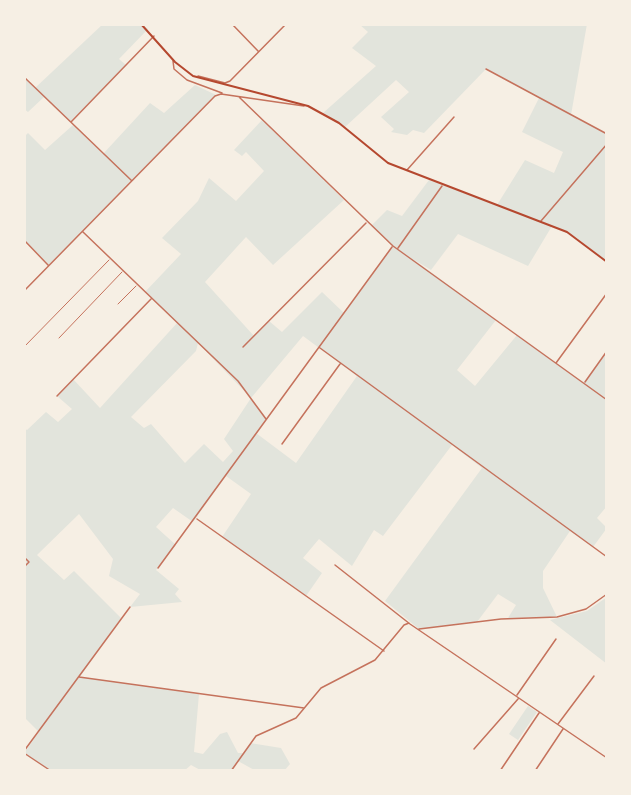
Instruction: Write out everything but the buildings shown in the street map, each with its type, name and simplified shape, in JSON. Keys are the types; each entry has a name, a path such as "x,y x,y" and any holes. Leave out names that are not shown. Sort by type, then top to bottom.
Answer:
{"main road":[{"path":"141,24 173,60 196,77 308,106 339,123 381,159 442,185 541,221 577,238 607,262"}],"street":[{"path":"232,24 258,51"},
{"path":"196,77 203,76 228,82 286,24"},
{"path":"70,122 154,36"},
{"path":"173,60 173,66 187,80 229,95"},
{"path":"486,69 607,134"},
{"path":"24,77 132,181"},
{"path":"24,291 213,97 220,94 308,106"},
{"path":"239,97 393,246 607,400"},
{"path":"406,171 454,117"},
{"path":"541,221 607,144"},
{"path":"398,248 442,185"},
{"path":"243,347 367,222"},
{"path":"83,231 238,381 266,419"},
{"path":"24,240 49,265"},
{"path":"158,568 196,519 393,246"},
{"path":"556,363 607,293"},
{"path":"57,396 152,298"},
{"path":"319,347 607,556"},
{"path":"584,383 607,351"},
{"path":"282,444 341,364"},
{"path":"196,519 384,651"},
{"path":"24,557 29,562 24,567"},
{"path":"335,565 410,624 607,758"},
{"path":"419,629 499,619 555,617 586,609 607,594"},
{"path":"51,771 24,752 130,606"},
{"path":"231,771 256,736 295,719 323,686 370,663 384,651 405,624 410,624"},
{"path":"474,749 517,697 556,639"},
{"path":"558,724 594,676"},
{"path":"79,677 306,708"},
{"path":"500,771 540,712"},
{"path":"535,771 564,729"}],"lane":[{"path":"24,347 111,259"},
{"path":"59,338 123,271"},
{"path":"118,304 138,285"}],"shaded area":[{"path":"103,24 141,24 148,29 119,59 126,65 70,122 44,97 28,112 24,109 24,77 35,88"},
{"path":"359,24 587,24 571,115 607,134 607,262 577,238 552,226 528,266 458,234 431,270 413,259 496,320 457,370 475,386 517,335 583,383 607,351 607,506 597,518 607,528 593,547 570,531 543,571 543,588 557,617 508,618 516,605 498,594 477,622 419,629 385,601 482,468 452,445 383,536 374,530 352,566 319,539 303,558 322,573 306,596 222,537 251,494 226,476 193,522 173,508 156,527 176,545 156,570 179,589 175,594 182,602 130,607 140,594 109,576 113,559 79,514 37,555 64,580 74,571 121,618 80,677 199,694 194,752 203,754 220,734 227,732 238,753 243,753 250,743 281,748 290,764 284,771 256,771 238,761 231,771 202,771 191,765 184,771 45,771 48,769 24,753 39,732 24,717 24,428 27,430 46,412 58,422 72,409 57,396 73,379 100,408 177,323 145,292 181,254 162,238 198,201 209,178 236,201 264,171 246,152 242,156 234,150 262,120 344,200 273,265 246,237 205,282 254,336 269,321 282,332 322,292 344,313 393,246 371,226 387,210 402,216 429,180 497,205 525,160 554,173 563,152 522,132 539,98 486,69 424,133 413,130 407,135 391,132 394,129 381,117 409,92 396,80 345,127 323,113 376,66 352,48 368,32","holes":["303,336 357,376 296,463 256,433 266,419 251,398","198,343 251,398 224,439 233,451 223,462 204,444 185,463 151,424 144,428 131,417 196,351"]},
{"path":"195,85 216,95 49,265 24,240 24,137 28,133 45,150 73,125 103,154 150,103 164,113"},
{"path":"607,597 607,664 550,620 587,611"},
{"path":"528,706 537,712 518,740 509,734"}]}
